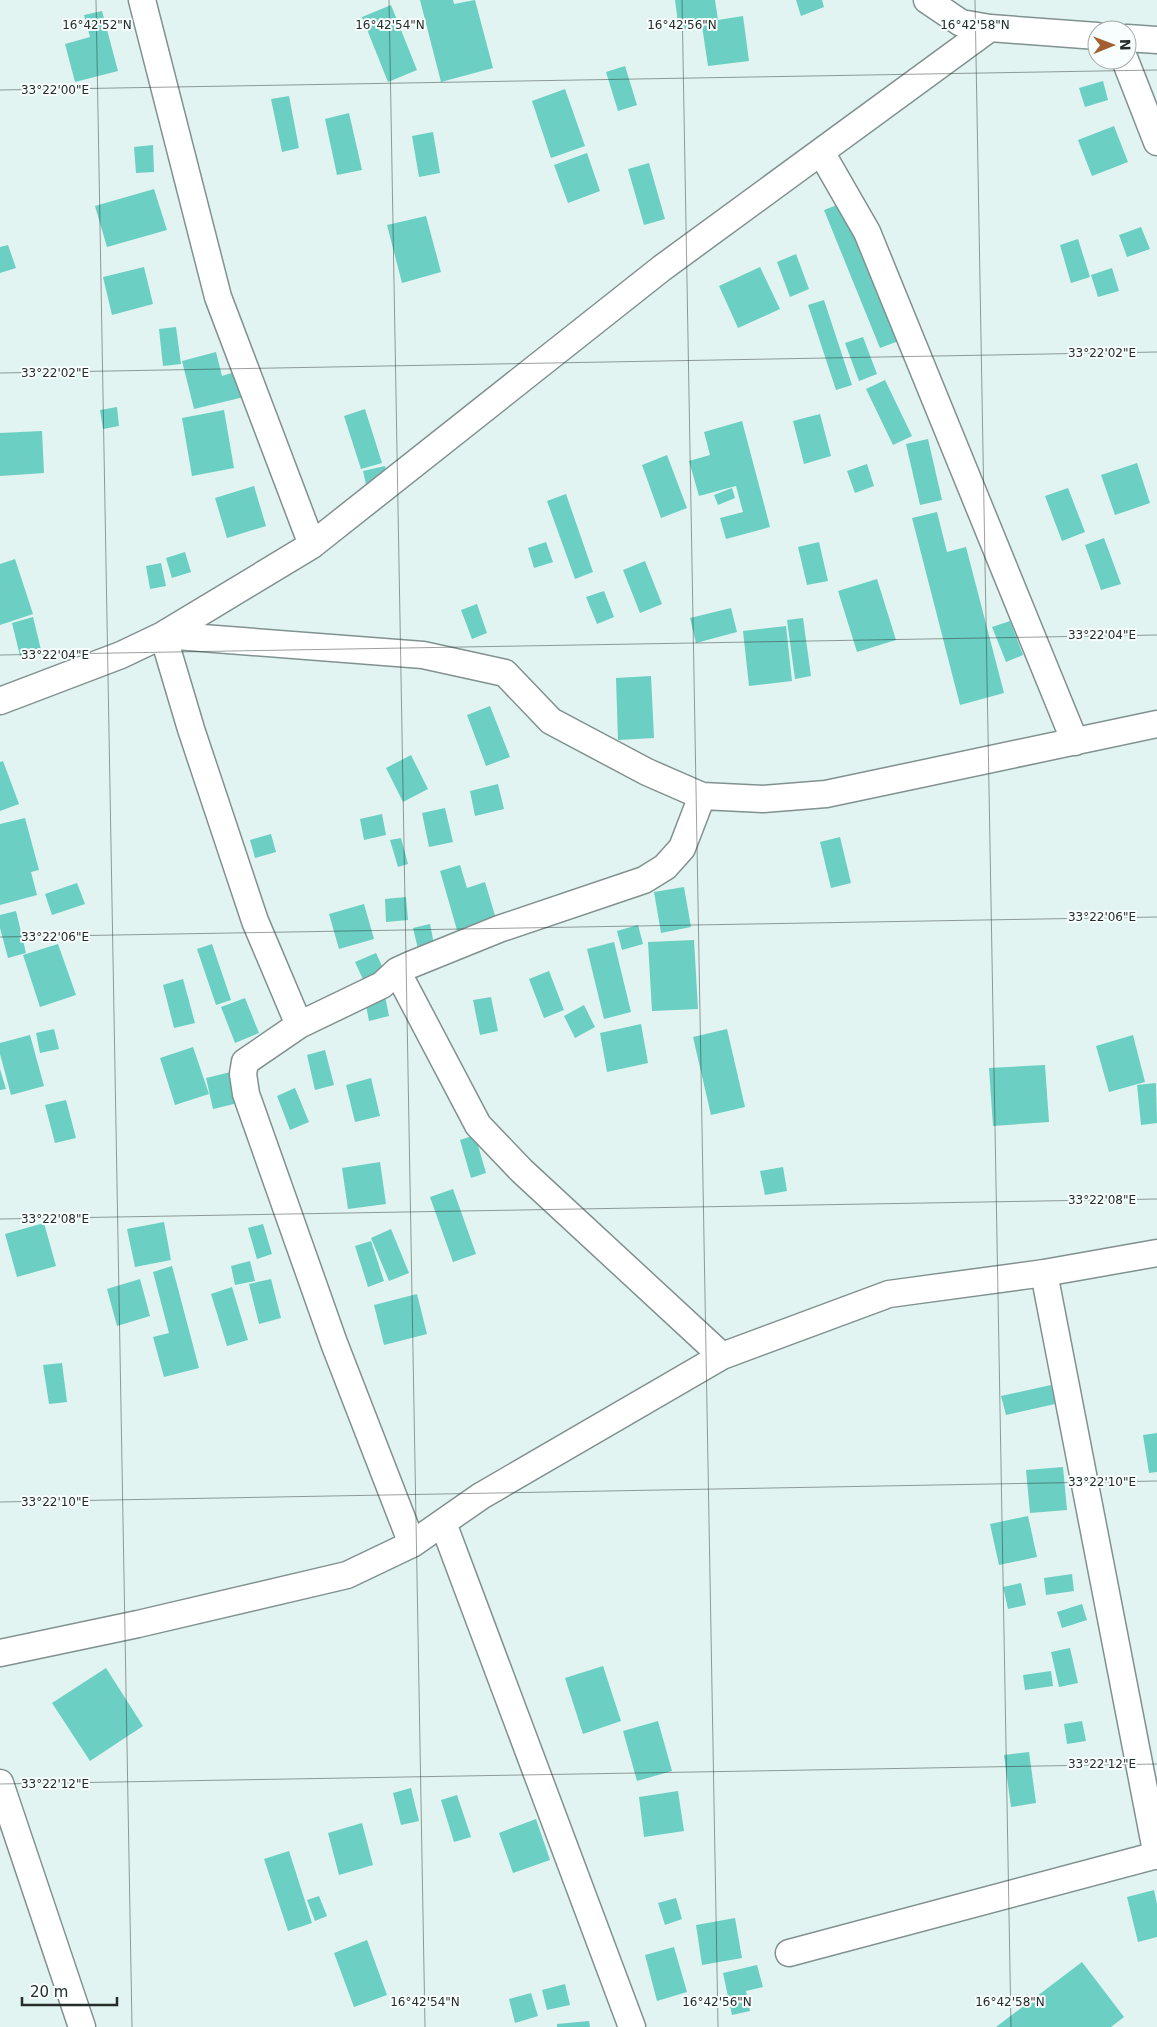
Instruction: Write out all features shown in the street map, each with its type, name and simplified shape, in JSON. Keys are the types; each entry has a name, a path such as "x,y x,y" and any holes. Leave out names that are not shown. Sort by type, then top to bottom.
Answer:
{"street":[{"path":"142,0 218,296 312,545"},
{"path":"927,0 961,23 990,28 1087,35"},
{"path":"0,701 121,655 163,635 312,545 662,268 990,28"},
{"path":"1137,39 1157,40"},
{"path":"1129,70 1157,142"},
{"path":"821,152 867,232 1075,742"},
{"path":"163,635 423,655 505,673 551,721 647,772 702,796 763,799 826,794 1157,724"},
{"path":"163,635 191,729 255,921 299,1025"},
{"path":"412,1544 334,1343 246,1094 243,1074 245,1062 299,1025 382,985 397,971 499,929 644,880 665,867 682,848 702,796"},
{"path":"397,971 478,1125 522,1171 722,1356"},
{"path":"0,1654 347,1575 412,1544 490,1491 722,1356 889,1294 1044,1273 1157,1252"},
{"path":"789,1953 1157,1856 1044,1273"},
{"path":"443,1522 632,2027"},
{"path":"0,1782 82,2027"}],"building":[{"path":"420,0 453,0 454,4 475,0 493,68 441,82"},
{"path":"675,0 715,0 718,20 743,16 749,61 708,66 702,26 679,30"},
{"path":"796,0 822,0 824,7 801,16"},
{"path":"391,5 417,70 388,82 362,17"},
{"path":"102,11 118,71 75,82 65,44 90,37 84,15"},
{"path":"625,66 637,105 618,111 606,72"},
{"path":"1103,81 1108,100 1085,107 1079,88"},
{"path":"565,89 585,146 551,158 532,101"},
{"path":"289,96 299,148 282,152 271,99"},
{"path":"349,113 362,170 337,175 325,119"},
{"path":"1114,126 1128,162 1092,176 1078,140"},
{"path":"433,132 440,173 419,177 412,136"},
{"path":"153,145 154,172 136,173 134,147"},
{"path":"587,153 600,191 568,203 554,165"},
{"path":"649,163 665,219 644,225 628,169"},
{"path":"154,189 167,230 107,247 95,206"},
{"path":"847,201 904,339 880,348 824,210"},
{"path":"426,216 441,272 402,283 387,225"},
{"path":"1141,227 1150,249 1127,257 1119,235"},
{"path":"1078,239 1090,277 1071,283 1060,245"},
{"path":"8,245 16,268 0,273 0,247"},
{"path":"796,254 809,289 790,297 777,262"},
{"path":"144,267 153,304 112,315 103,277"},
{"path":"760,267 780,309 738,328 719,286"},
{"path":"1112,268 1119,291 1098,297 1091,275"},
{"path":"824,300 852,385 836,390 808,305"},
{"path":"176,327 181,364 163,366 159,329"},
{"path":"863,337 877,374 859,381 845,343"},
{"path":"216,352 222,376 238,371 244,397 194,409 182,361"},
{"path":"885,380 912,436 893,445 866,389"},
{"path":"117,407 119,426 103,429 100,410"},
{"path":"365,409 382,463 361,469 344,416"},
{"path":"224,410 234,468 192,476 182,418"},
{"path":"820,414 831,456 804,464 793,421"},
{"path":"742,421 770,527 726,539 720,518 743,512 736,486 699,496 689,461 710,455 704,432"},
{"path":"42,431 44,473 0,476 0,433"},
{"path":"928,439 942,500 920,505 906,444"},
{"path":"667,455 687,508 661,518 642,465"},
{"path":"1137,463 1150,503 1115,515 1101,475"},
{"path":"867,464 874,486 855,493 847,471"},
{"path":"385,466 389,484 367,489 363,471"},
{"path":"254,486 266,526 227,538 215,498"},
{"path":"732,488 735,498 718,505 714,495"},
{"path":"1068,488 1085,532 1062,541 1045,496"},
{"path":"566,494 593,572 575,579 547,501"},
{"path":"937,512 947,552 966,547 1004,693 960,705 912,518"},
{"path":"1104,538 1121,584 1101,590 1085,545"},
{"path":"546,542 553,562 534,568 528,548"},
{"path":"819,542 828,581 807,585 798,547"},
{"path":"185,552 191,572 172,578 166,558"},
{"path":"15,559 33,614 0,625 0,564"},
{"path":"645,561 662,604 640,613 623,570"},
{"path":"161,563 166,586 150,589 146,566"},
{"path":"877,579 896,640 857,652 838,591"},
{"path":"604,591 614,617 597,624 586,597"},
{"path":"477,604 487,633 472,639 461,610"},
{"path":"731,608 737,632 696,643 690,618"},
{"path":"33,617 42,654 21,660 12,623"},
{"path":"803,618 811,676 795,679 787,620"},
{"path":"1010,621 1023,655 1006,662 992,627"},
{"path":"786,626 792,681 749,686 743,631"},
{"path":"651,676 654,738 618,740 616,678"},
{"path":"490,706 510,757 486,766 467,715"},
{"path":"411,755 428,789 403,802 386,768"},
{"path":"3,761 19,804 0,811 0,762"},
{"path":"498,784 504,809 475,816 470,791"},
{"path":"445,808 453,842 429,847 422,813"},
{"path":"382,814 386,835 364,840 360,819"},
{"path":"25,818 39,870 31,872 37,895 0,905 0,824"},
{"path":"271,834 276,852 255,858 250,840"},
{"path":"840,837 851,883 831,888 820,842"},
{"path":"401,838 408,864 398,867 390,840"},
{"path":"460,865 467,888 485,882 496,919 457,930 440,871"},
{"path":"77,883 85,904 52,915 45,894"},
{"path":"684,887 691,927 661,933 654,892"},
{"path":"406,897 408,920 386,922 385,899"},
{"path":"364,904 374,939 339,949 329,914"},
{"path":"16,911 26,953 8,958 0,928 0,915"},
{"path":"430,924 435,949 419,953 413,928"},
{"path":"638,925 643,944 622,950 617,931"},
{"path":"694,940 698,1009 652,1011 648,942"},
{"path":"614,942 631,1012 604,1019 587,949"},
{"path":"58,944 76,995 40,1007 23,955"},
{"path":"212,944 231,1000 216,1005 197,949"},
{"path":"376,953 387,977 366,986 355,962"},
{"path":"549,971 564,1010 544,1018 529,979"},
{"path":"183,979 195,1023 174,1028 163,985"},
{"path":"385,996 389,1016 369,1021 365,1000"},
{"path":"491,997 498,1031 480,1035 473,1000"},
{"path":"245,998 259,1033 235,1043 221,1007"},
{"path":"584,1005 595,1027 575,1038 564,1016"},
{"path":"641,1024 648,1063 607,1072 600,1033"},
{"path":"54,1029 59,1049 40,1053 36,1033"},
{"path":"727,1029 745,1107 711,1115 693,1037"},
{"path":"30,1035 44,1086 11,1095 0,1054 0,1043"},
{"path":"1133,1035 1145,1082 1109,1092 1096,1046"},
{"path":"193,1047 209,1094 175,1105 160,1058"},
{"path":"325,1050 334,1085 315,1090 307,1055"},
{"path":"1045,1065 1049,1122 993,1126 989,1068"},
{"path":"0,1069 6,1089 0,1090"},
{"path":"239,1070 246,1101 213,1109 206,1078"},
{"path":"371,1078 380,1116 355,1122 346,1085"},
{"path":"1156,1083 1157,1123 1141,1125 1137,1085"},
{"path":"295,1088 309,1122 290,1130 277,1096"},
{"path":"66,1100 76,1138 55,1143 45,1105"},
{"path":"475,1135 486,1173 471,1178 460,1140"},
{"path":"380,1162 386,1204 348,1209 342,1168"},
{"path":"783,1167 787,1191 765,1195 760,1171"},
{"path":"453,1189 476,1254 453,1262 430,1197"},
{"path":"164,1222 171,1260 135,1267 127,1229"},
{"path":"44,1223 56,1266 17,1277 5,1234"},
{"path":"263,1224 272,1254 257,1259 248,1228"},
{"path":"391,1229 409,1273 389,1281 371,1238"},
{"path":"371,1241 384,1281 368,1287 355,1246"},
{"path":"250,1261 255,1281 235,1285 231,1266"},
{"path":"172,1266 199,1368 164,1377 153,1337 169,1333 153,1272"},
{"path":"140,1279 150,1316 117,1326 107,1289"},
{"path":"271,1279 281,1318 259,1324 249,1284"},
{"path":"232,1287 248,1340 227,1346 211,1294"},
{"path":"417,1294 427,1334 384,1345 374,1305"},
{"path":"62,1363 67,1402 49,1404 43,1365"},
{"path":"1051,1385 1055,1404 1006,1415 1001,1396"},
{"path":"1157,1433 1157,1472 1149,1473 1143,1435"},
{"path":"1063,1467 1067,1510 1030,1513 1026,1470"},
{"path":"1028,1516 1037,1557 999,1565 990,1524"},
{"path":"1072,1574 1074,1591 1046,1595 1044,1578"},
{"path":"1021,1583 1026,1605 1008,1609 1003,1587"},
{"path":"1082,1604 1087,1620 1062,1628 1057,1612"},
{"path":"1070,1648 1078,1683 1059,1687 1051,1652"},
{"path":"603,1666 621,1721 583,1734 565,1678"},
{"path":"106,1668 143,1726 90,1761 52,1703"},
{"path":"1051,1671 1053,1686 1025,1690 1023,1675"},
{"path":"658,1721 672,1771 637,1781 623,1731"},
{"path":"1082,1721 1086,1741 1067,1744 1064,1724"},
{"path":"1029,1752 1036,1803 1011,1807 1004,1755"},
{"path":"411,1788 419,1821 401,1825 393,1793"},
{"path":"678,1791 684,1831 644,1837 639,1797"},
{"path":"457,1795 471,1837 454,1842 441,1800"},
{"path":"536,1819 550,1860 513,1873 499,1833"},
{"path":"362,1823 373,1865 339,1875 328,1833"},
{"path":"289,1851 312,1923 288,1931 264,1859"},
{"path":"1154,1890 1157,1904 1157,1937 1138,1942 1127,1897"},
{"path":"319,1896 327,1916 315,1921 307,1900"},
{"path":"676,1898 682,1919 665,1925 658,1903"},
{"path":"735,1918 742,1958 702,1965 696,1925"},
{"path":"367,1940 387,1995 354,2007 334,1953"},
{"path":"674,1947 687,1992 657,2001 645,1955"},
{"path":"1082,1962 1124,2017 1111,2027 996,2027"},
{"path":"757,1965 763,1987 746,1991 750,2011 732,2015 723,1973"},
{"path":"565,1984 570,2005 547,2010 542,1990"},
{"path":"531,1993 538,2016 515,2023 509,1999"},
{"path":"589,2021 590,2027 557,2027 557,2024"}]}
